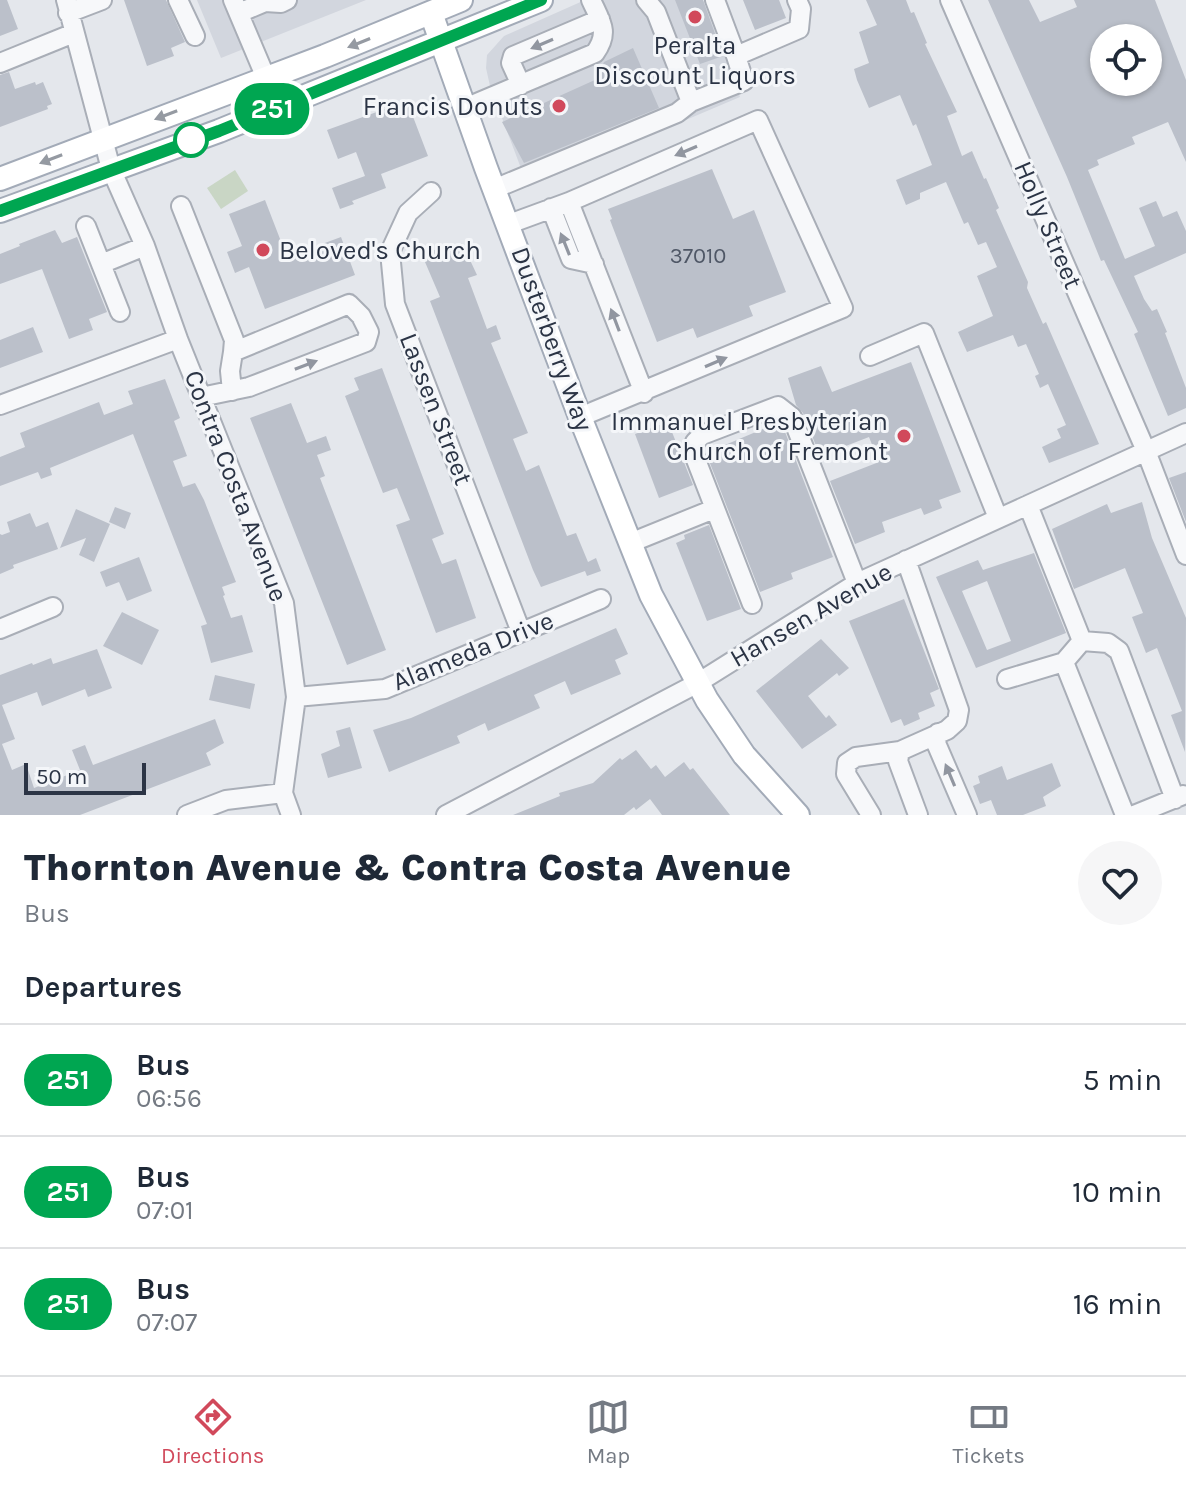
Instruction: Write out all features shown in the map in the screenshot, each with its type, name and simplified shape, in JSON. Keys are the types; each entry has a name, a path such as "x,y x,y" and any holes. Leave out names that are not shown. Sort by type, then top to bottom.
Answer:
{"main road":[{"path":"0,179 461,0"},
{"path":"0,211 219,131 541,0"},
{"name":"Dusterberry Way","path":"431,13 580,417 651,595 696,684 744,755 798,815"}],"street":[{"path":"67,6 102,0"},
{"path":"178,0 195,36"},
{"path":"266,78 236,6 287,0"},
{"path":"465,108 595,53 603,41 604,28 591,0"},
{"path":"646,0 656,12 691,102"},
{"path":"494,189 677,113 691,102 744,81 715,0"},
{"path":"736,56 799,29 801,9 797,0"},
{"name":"Holly Street","path":"950,0 1146,451 1186,555"},
{"name":"Contra Costa Avenue","path":"67,6 111,169 145,246 178,339 284,603 296,697 283,793 291,815"},
{"path":"521,85 511,63 513,56 600,19"},
{"path":"1,60 74,33"},
{"path":"509,224 569,202 758,120 843,308 580,417"},
{"name":"Lassen Street","path":"431,192 408,213 390,252 395,304 521,632"},
{"path":"569,202 644,393"},
{"path":"181,206 234,340 230,371 232,391"},
{"path":"551,208 571,259 594,264"},
{"path":"86,226 120,312"},
{"path":"101,264 145,246"},
{"path":"201,397 249,387 366,342 369,332 361,316 349,304 233,352"},
{"path":"870,356 924,333 998,518"},
{"path":"0,405 178,339"},
{"path":"752,604 693,452 695,442 702,435 778,406 792,417 857,583"},
{"name":"Hansen Avenue","path":"446,815 696,684 857,583 1186,433"},
{"path":"1028,505 1082,641"},
{"path":"630,543 714,509"},
{"path":"871,815 846,774 847,763 856,757 900,751 957,721 959,710 906,560"},
{"name":"Alameda Drive","path":"296,697 385,689 601,599"},
{"path":"0,629 53,607"},
{"path":"1007,679 1064,662 1082,641"},
{"path":"1082,641 1108,643 1119,651 1180,796 1134,815"},
{"path":"1064,662 1125,815"},
{"path":"938,733 936,743 967,815"},
{"path":"900,751 898,761 918,815"},
{"path":"187,815 226,800 283,793"}],"shaded area":[{"path":"197,0 366,0 221,58"},
{"path":"585,0 703,0 740,97 528,187 490,86 487,55 504,36"}],"green space":[{"path":"235,170 248,191 221,209 207,188"}],"building":[{"path":"0,0 7,0 18,29 0,36"},
{"path":"124,0 166,0 185,42 171,48 174,56 147,66"},
{"path":"675,0 703,0 723,56 700,64"},
{"path":"743,0 779,0 786,18 755,30"},
{"path":"866,0 906,0 911,13 914,12 925,44 957,112 947,116 962,156 972,151 986,178 999,208 996,210 1028,282 1027,288 1043,324 1046,322 1099,444 1049,463 1042,447 1061,438 1057,429 1066,425 1048,384 1040,388 1035,376 1039,374 1026,344 1018,347 1013,335 967,352 958,332 993,316 977,276 997,267 986,242 978,245 968,222 964,224 946,182 920,193 920,199 906,205 896,180 932,165 916,124 913,126 900,95 869,108 857,80 854,69 869,63 859,32 877,25"},
{"path":"988,0 1029,0 1040,22 1077,7 1074,0 1155,0 1186,80 1186,162 1168,122 1132,137 1135,144 1097,160 1099,165 1088,170 1125,259 1155,246 1139,208 1156,201 1163,217 1177,211 1186,231 1186,253 1134,276 1152,311 1157,309 1167,332 1186,388 1186,408 1168,416 1134,334 1138,332 1104,260 1101,261"},
{"path":"633,48 659,108 524,163 502,122 597,79 604,62"},
{"path":"9,72 15,89 43,82 52,104 47,106 48,109 0,127 0,75"},
{"path":"407,101 428,156 381,174 386,188 340,209 332,188 365,176 356,152 338,159 327,130"},
{"path":"712,169 733,219 754,210 786,292 749,306 753,316 697,338 693,328 657,342 608,209"},
{"path":"265,200 287,257 341,237 355,275 265,309 249,267 235,273 227,252 242,246 229,214"},
{"path":"55,230 62,243 77,237 107,312 89,319 93,330 69,339 42,269 0,284 0,254"},
{"path":"462,243 477,275 468,278 487,329 496,325 501,339 491,343 528,433 513,439 526,471 539,465 567,536 576,533 588,562 596,558 601,571 587,576 585,571 541,587 533,570 430,301 440,297 422,255 449,244 450,248"},
{"path":"33,327 43,352 0,368 0,340"},
{"path":"911,362 961,492 939,500 942,508 924,515 921,508 882,522 885,532 855,544 830,481 879,462 869,437 820,456 803,413 796,405 788,378 821,366 832,392"},
{"path":"382,368 444,534 432,539 442,564 456,559 476,618 436,633 396,525 410,520 397,488 383,493 345,396 359,390 354,378"},
{"path":"165,379 180,418 174,421 187,456 173,461 183,487 195,483 204,500 236,582 222,587 223,596 231,618 242,615 253,652 211,663 201,626 207,624 133,434 50,468 52,475 41,479 38,472 0,486 0,457 25,447 20,433 99,402 104,415 133,404 128,391"},
{"path":"291,403 307,443 326,436 331,450 317,455 325,476 320,478 386,650 347,665 250,418"},
{"path":"668,422 693,485 659,498 635,434"},
{"path":"782,424 833,557 791,573 793,579 760,592 706,453 770,426"},
{"path":"1186,472 1186,522 1169,478"},
{"path":"1142,502 1152,538 1186,618 1185,752 1171,715 1182,711 1157,648 1146,653 1132,617 1143,613 1125,568 1074,589 1052,529 1107,504 1111,513"},
{"path":"115,507 131,513 125,529 109,522"},
{"path":"76,509 110,524 94,562 79,555 86,538 60,548"},
{"path":"30,513 36,527 48,522 58,549 13,565 14,568 0,574 0,534 10,532 7,522"},
{"path":"709,525 741,609 707,621 676,543 685,539 684,535"},
{"path":"1034,553 1066,633 976,668 936,577 978,560 983,570","holes":["987,581 1011,641 987,650 962,591"]},
{"path":"139,557 152,591 127,601 119,582 106,587 100,572"},
{"path":"904,599 939,689 930,693 935,706 918,713 920,719 904,726 901,719 891,723 849,621"},
{"path":"122,612 159,630 142,665 103,646"},
{"path":"616,628 628,654 615,660 621,674 571,695 565,681 534,695 540,708 488,731 485,723 457,736 460,743 389,772 373,730 411,718"},
{"path":"821,639 849,668 839,676 837,673 808,696 826,718 829,715 837,725 802,749 756,691"},
{"path":"97,649 112,688 88,697 85,689 42,706 37,692 2,705 15,739 2,744 12,770 26,764 34,788 80,770 72,750 85,745 93,765 215,719 224,743 206,753 211,765 80,815 0,815 0,675 32,663 51,658 53,664"},
{"path":"215,675 255,684 250,709 209,700"},
{"path":"350,727 362,768 328,778 321,754 340,746 336,731"},
{"path":"636,750 651,769 656,765 665,777 684,762 690,770 693,768 730,815 662,815 650,799 624,815 513,815 560,796 559,793 593,783 620,758 622,760"},
{"path":"1052,763 1061,786 1043,797 1046,806 1023,815 997,815 991,800 980,804 973,786 980,783 978,776 1002,766 1007,780"}],"bus line":[{"name":"251","path":"0,211 219,131 541,0"}],"place":[{"name":"Peralta Discount Liquors","path":"695,17"},
{"name":"Francis Donuts","path":"559,106"},
{"name":"Beloved's Church","path":"263,250"},
{"name":"Immanuel Presbyterian Church of Fremont","path":"904,436"}]}
